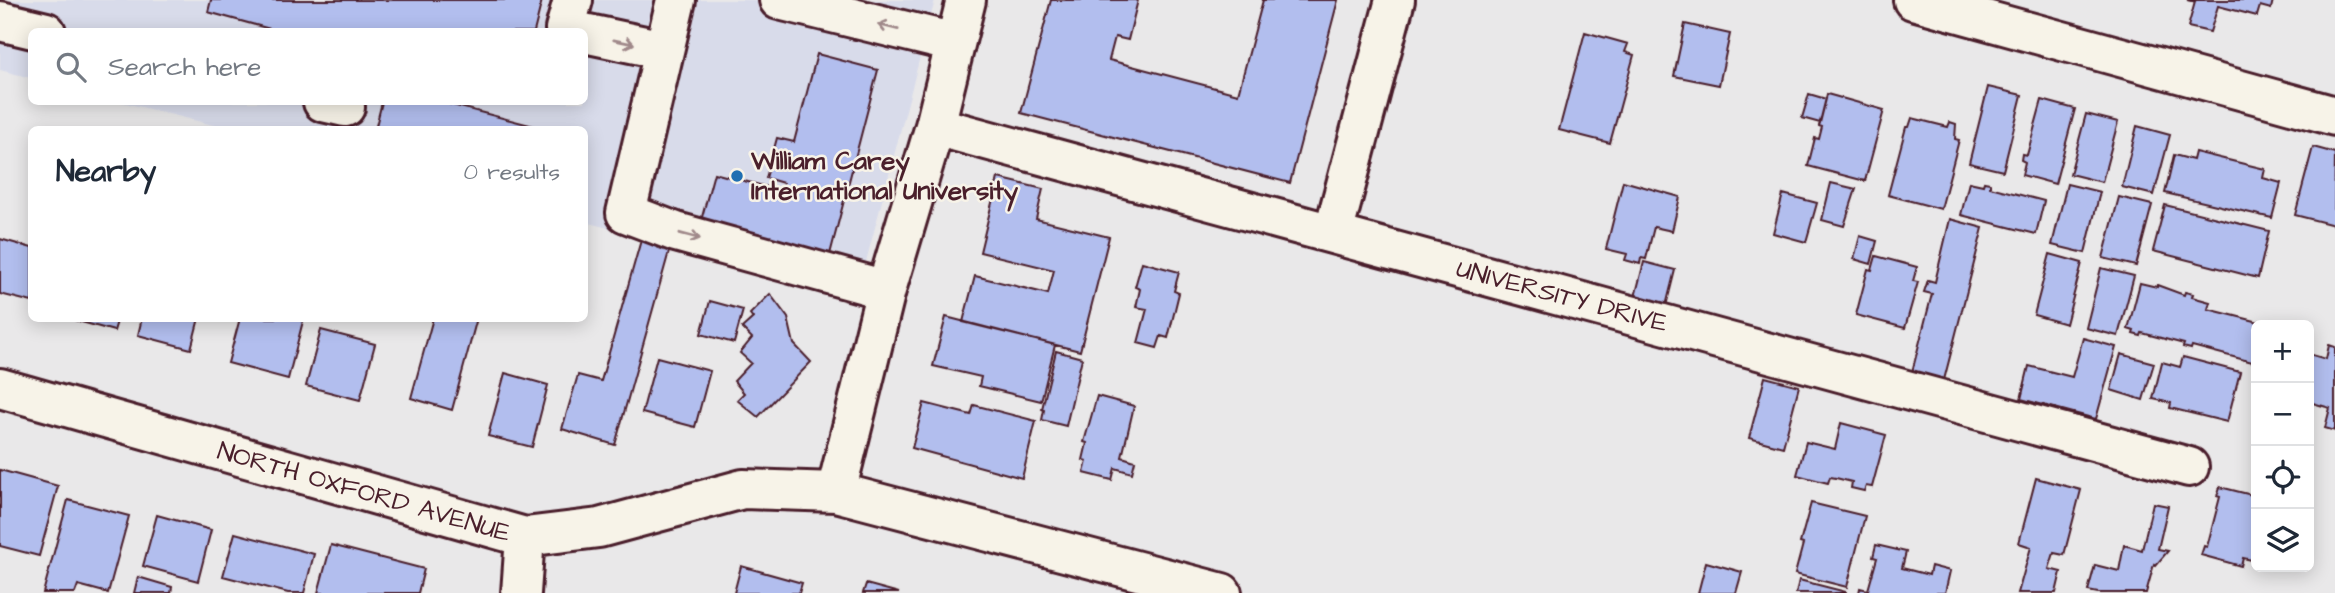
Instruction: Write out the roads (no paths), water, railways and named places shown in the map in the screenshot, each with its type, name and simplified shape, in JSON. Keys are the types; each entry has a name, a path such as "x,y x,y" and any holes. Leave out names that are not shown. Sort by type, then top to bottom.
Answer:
{"street":[{"path":"565,28 573,0"},
{"path":"676,0 626,213 676,232 886,290"},
{"path":"779,0 954,43"},
{"path":"836,492 886,290 935,126 966,0"},
{"path":"1333,234 1395,0"},
{"path":"1913,0 2335,116"},
{"path":"0,21 29,28"},
{"path":"588,34 664,50"},
{"name":"UNIVERSITY DRIVE","path":"935,126 2189,467"},
{"name":"NORTH OXFORD AVENUE","path":"0,388 525,537 600,528 743,489 836,492 1222,593"},
{"path":"521,593 525,537"}],"place":[{"name":"William Carey International University","path":"737,176"}]}
